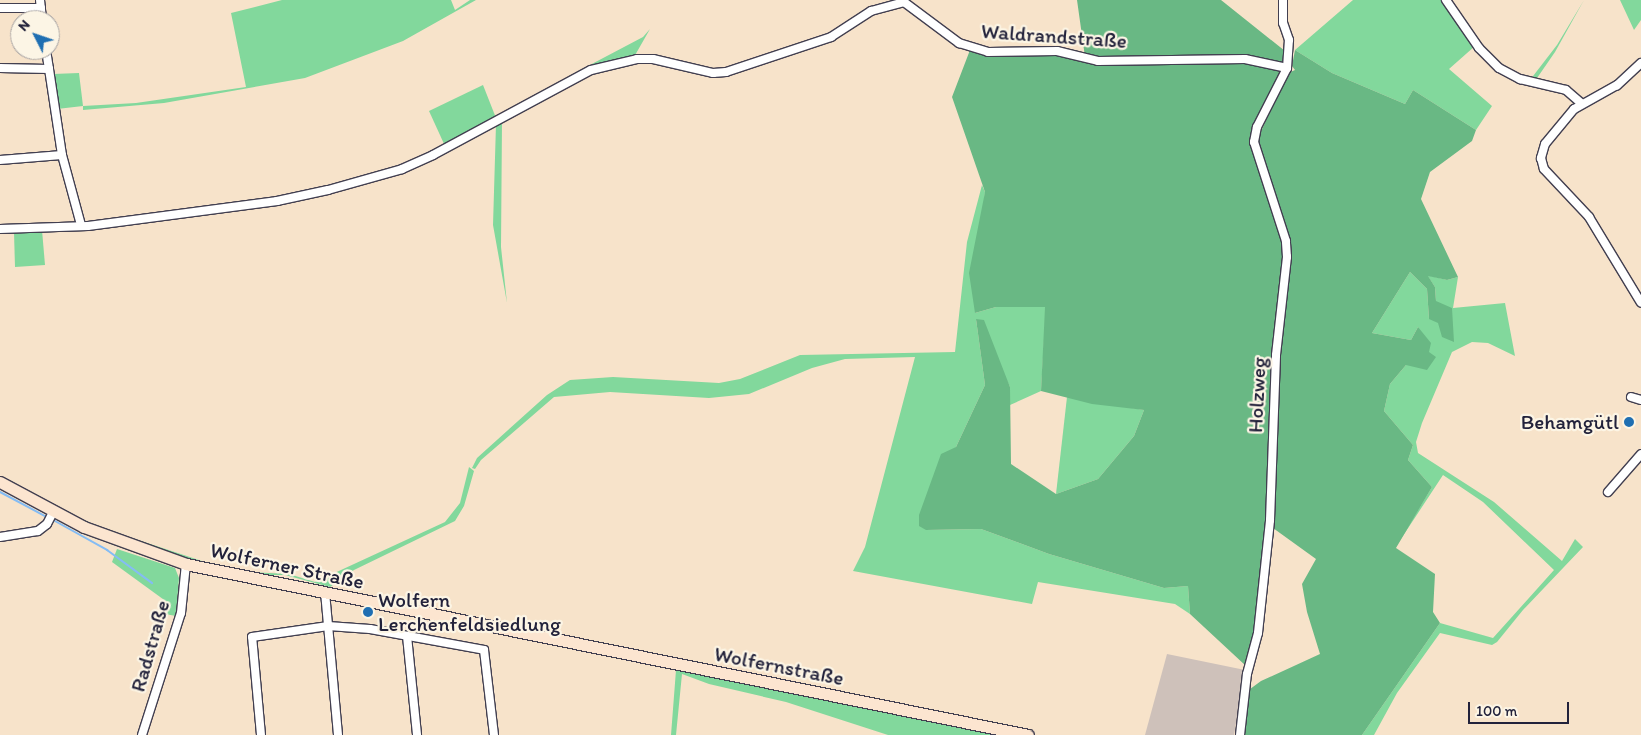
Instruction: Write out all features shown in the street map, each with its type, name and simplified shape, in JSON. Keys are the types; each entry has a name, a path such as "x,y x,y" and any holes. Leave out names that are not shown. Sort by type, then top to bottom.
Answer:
{"main road":[{"name":"Wolferner Straße","path":"0,482 54,512 115,540 186,564 521,634"},
{"name":"Wolfernstraße","path":"521,634 1028,735"}],"street":[{"name":"Holzweg","path":"1240,735 1247,674 1258,633 1270,520 1276,355 1287,257 1286,241 1254,142 1257,127 1277,94 1287,68 1289,40 1284,23 1283,0"},
{"path":"1446,0 1479,48 1499,68 1520,79 1566,90 1581,103"},
{"name":"Waldrandstraße","path":"81,225 120,222 277,201 375,178 433,155 570,79 612,64 637,59 662,60 713,73 726,72 831,37 871,12 903,1 959,43 988,52 1057,51 1098,61 1245,59 1287,68"},
{"path":"0,8 40,4"},
{"path":"0,229 81,225 62,155 48,60"},
{"path":"1641,63 1617,85 1581,103 1545,144 1541,158 1544,169 1589,217 1641,303"},
{"path":"0,68 49,68"},
{"path":"0,160 62,155"},
{"path":"1631,396 1641,400"},
{"path":"1608,492 1641,454"},
{"path":"0,536 38,531 47,524 54,512"},
{"name":"Radstraße","path":"142,735 181,613 186,564"},
{"path":"325,592 338,735"},
{"path":"261,735 252,637 328,626 370,628 484,650 494,735"},
{"path":"407,636 417,735"}],"shaded area":[{"path":"1167,654 1245,670 1234,735 1145,735"}],"green space":[{"path":"282,0 451,0 455,10 470,0 476,0 403,41 305,78 164,103 83,110 83,106 136,103 246,87 231,13"},
{"path":"1077,0 1221,0 1285,51 1285,62 1282,65 1268,60 1085,57"},
{"path":"1353,0 1449,0 1475,46 1449,69 1492,106 1476,130 1413,90 1405,104 1332,73 1295,50"},
{"path":"1584,0 1555,52 1535,81 1530,80 1557,45"},
{"path":"1620,0 1641,0 1641,20 1634,30"},
{"path":"650,29 634,57 569,76 643,37"},
{"path":"970,50 1003,57 1043,52 1098,64 1245,62 1279,70 1282,74 1249,140 1284,242 1284,256 1271,370 1268,485 1262,569 1252,646 1246,666 1190,614 1188,586 1164,588 1049,554 981,529 926,530 919,526 919,515 941,454 956,447 985,385 976,319 984,320 1010,387 1011,464 1056,494 1098,479 1134,436 1144,410 1092,404 1041,391 1045,307 996,307 975,313 969,273 985,192 952,97"},
{"path":"1295,50 1332,73 1405,104 1413,90 1476,130 1472,141 1430,172 1421,199 1458,277 1447,280 1428,276 1435,287 1436,301 1452,308 1454,342 1442,337 1438,323 1429,319 1427,289 1410,272 1372,333 1411,340 1418,327 1431,343 1429,352 1436,357 1427,370 1406,365 1390,384 1384,411 1413,445 1408,460 1432,487 1396,548 1435,574 1433,612 1440,623 1362,735 1243,735 1246,692 1261,681 1320,654 1307,612 1302,584 1316,559 1273,528 1279,355 1289,256 1256,142 1288,73 1295,70 1292,66"},
{"path":"79,73 83,106 57,109 53,74"},
{"path":"483,85 496,118 445,146 429,111"},
{"path":"502,122 501,247 507,303 493,225 496,124"},
{"path":"982,185 985,192 975,313 996,307 1046,307 1041,391 1010,405 1010,387 976,319 985,385 956,447 926,530 981,529 1049,554 1164,588 1188,586 1190,614 1175,604 1038,582 1032,604 853,571 865,547 915,357 845,359 812,368 749,394 709,398 610,392 554,397 481,460 475,469 472,468 477,458 547,395 570,380 613,377 719,383 740,379 800,355 955,352 967,242"},
{"path":"42,230 45,265 15,267 14,232"},
{"path":"1410,272 1427,289 1429,319 1436,301 1435,287 1427,275 1447,280 1458,277 1453,308 1505,303 1515,356 1488,343 1472,342 1452,352 1422,423 1416,442 1418,453 1494,502 1562,561 1575,539 1583,547 1523,610 1497,642 1492,645 1440,633 1397,693 1374,735 1362,735 1440,623 1493,638 1554,570 1483,502 1443,475 1395,548 1432,487 1408,460 1413,445 1384,411 1390,384 1406,365 1428,352 1418,327 1411,340 1372,333"},
{"path":"1067,397 1144,410 1134,436 1098,479 1056,494"},
{"path":"469,467 474,471 464,506 455,521 354,570 330,587 285,575 260,575 179,558 111,531 208,563 248,572 289,574 315,582 445,522 460,503"},
{"path":"117,549 175,568 179,578 176,616 165,614 167,602 112,562"},
{"path":"676,670 1004,735 888,735 786,702 709,684 682,674 676,735 671,735"}],"waterway":[{"path":"0,492 45,516"},
{"path":"55,521 107,550 152,583"}],"place":[{"name":"Behamgütl","path":"1629,422"},
{"name":"Wolfern Lerchenfeldsiedlung","path":"368,612"}]}
